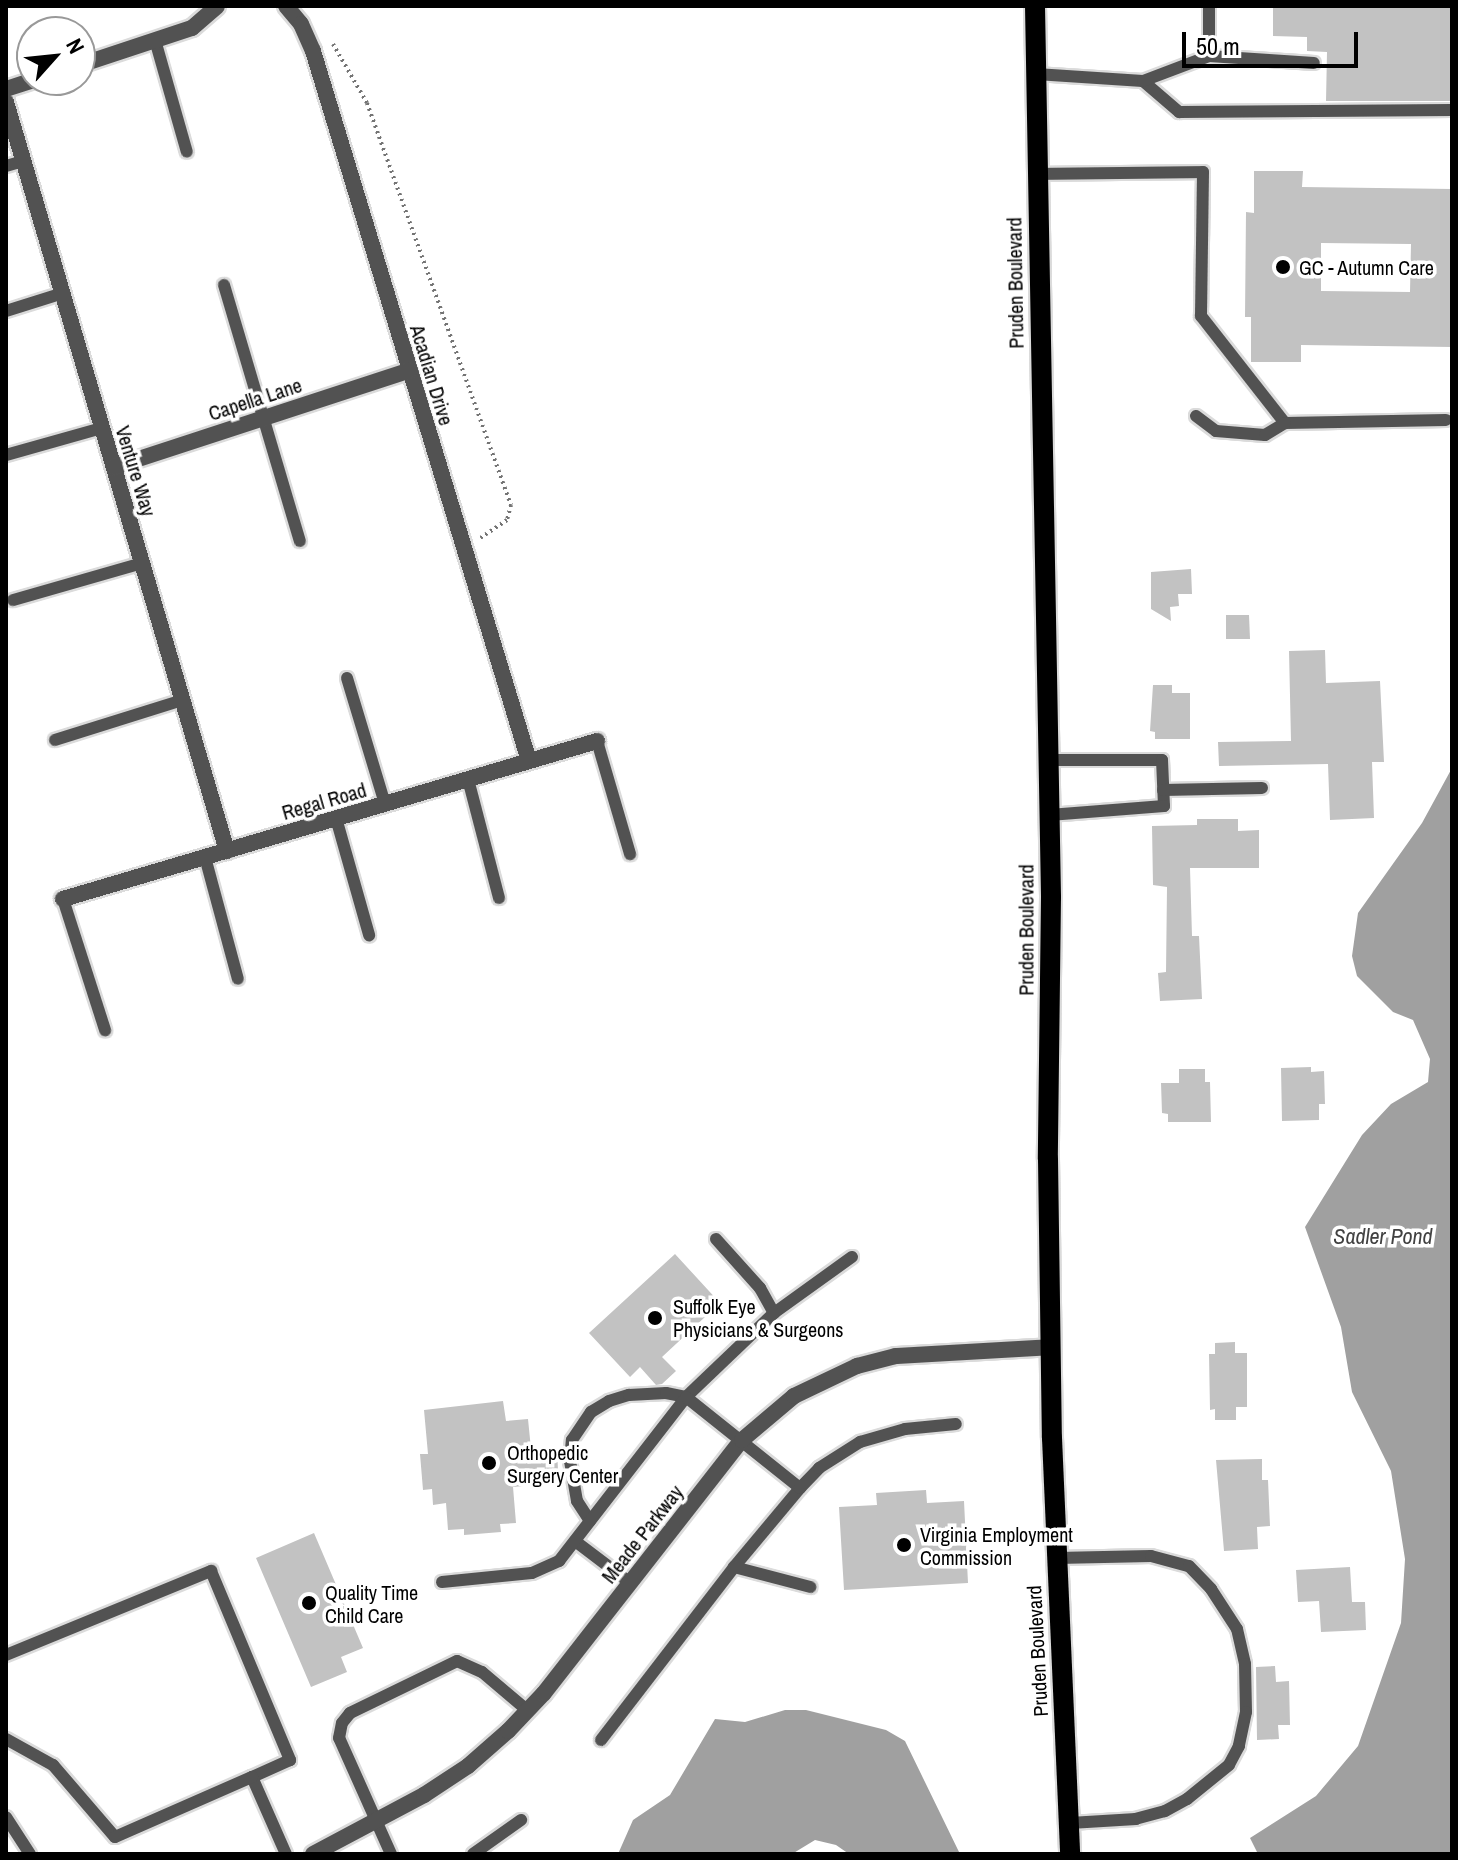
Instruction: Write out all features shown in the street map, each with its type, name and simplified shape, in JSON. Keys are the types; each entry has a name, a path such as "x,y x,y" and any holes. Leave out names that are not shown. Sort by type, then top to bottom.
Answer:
{"main road":[{"name":"Pruden Boulevard","path":"1035,6 1049,815 1050,1347 1070,1854"}],"street":[{"path":"96,60 192,28 217,6"},
{"name":"Acadian Drive","path":"286,6 301,24 313,51 529,761"},
{"name":"Venture Way","path":"6,102 227,851"},
{"name":"Capella Lane","path":"114,467 410,370"},
{"name":"Regal Road","path":"63,899 597,741"},
{"name":"Meade Parkway","path":"313,1854 375,1823 468,1766 527,1710 742,1440 794,1396 857,1366 896,1356 1050,1347"}],"lane":[{"path":"1209,6 1209,56"},
{"path":"155,40 187,152"},
{"path":"1036,74 1143,81 1209,56 1314,63"},
{"path":"1143,81 1179,112 1452,110"},
{"path":"6,166 23,161"},
{"path":"1038,174 1203,172 1201,316 1285,423"},
{"path":"224,285 300,541"},
{"path":"6,311 63,293"},
{"path":"1196,416 1216,431 1265,435 1285,423 1446,420"},
{"path":"6,455 102,428"},
{"path":"13,600 142,563"},
{"path":"347,678 385,804"},
{"path":"55,740 183,700"},
{"path":"597,741 630,854"},
{"path":"1048,760 1162,760 1164,806 1049,815"},
{"path":"468,779 499,898"},
{"path":"1163,790 1262,788"},
{"path":"336,818 369,935"},
{"path":"205,857 238,979"},
{"path":"63,899 105,1030"},
{"path":"716,1239 760,1288 774,1313"},
{"path":"442,1582 545,1569 559,1561 686,1397 774,1313 852,1257"},
{"path":"590,1521 577,1501 570,1461 572,1440 585,1419 609,1401 629,1395 666,1393 686,1397 800,1488"},
{"path":"601,1740 734,1567 819,1468 860,1442 905,1429 956,1424"},
{"path":"575,1541 629,1582"},
{"path":"1057,1558 1151,1556 1189,1566 1211,1589 1237,1629 1245,1664 1246,1712 1239,1746 1229,1765 1187,1799 1165,1811 1136,1819 1070,1823"},
{"path":"734,1567 810,1587"},
{"path":"6,1655 211,1571 290,1760 115,1837 53,1765 6,1739"},
{"path":"391,1854 339,1738 342,1723 350,1713 457,1661 482,1672 527,1710"},
{"path":"252,1777 286,1854"},
{"path":"6,1817 30,1854"},
{"path":"473,1854 521,1820"}],"path":[{"path":"332,42 367,103 511,505 507,520 490,534 463,544"}],"water":[{"name":"Sadler Pond","path":"1452,768 1452,1854 1258,1854 1250,1838 1316,1796 1358,1746 1401,1623 1405,1559 1391,1471 1352,1392 1341,1327 1305,1227 1362,1135 1391,1104 1428,1082 1430,1059 1413,1020 1393,1012 1357,976 1352,956 1358,913 1422,823"},
{"path":"785,1710 806,1710 886,1730 905,1741 960,1854 849,1854 836,1845 815,1840 792,1854 618,1854 633,1820 670,1795 715,1719 745,1722"}],"building":[{"path":"1273,6 1452,6 1452,101 1326,101 1327,52 1307,51 1307,37 1273,36"},
{"name":"GC - Autumn Care","path":"1254,171 1303,171 1302,187 1452,189 1452,347 1301,345 1301,362 1251,362 1251,317 1245,317 1246,212 1254,213","holes":["1321,243 1411,244 1410,292 1321,291"]},
{"path":"1191,569 1192,594 1178,594 1179,606 1170,607 1171,621 1151,609 1151,572"},
{"path":"1226,615 1249,615 1250,639 1226,639"},
{"path":"1325,650 1326,683 1380,681 1384,762 1372,762 1374,818 1330,820 1328,764 1219,766 1218,742 1291,741 1289,651"},
{"path":"1153,685 1172,685 1172,693 1190,693 1190,739 1155,739 1155,732 1150,731"},
{"path":"1197,819 1238,819 1238,831 1259,830 1259,868 1190,868 1192,936 1199,936 1202,999 1160,1001 1158,973 1166,972 1167,887 1153,885 1152,826 1197,825"},
{"path":"1311,1067 1311,1072 1324,1071 1325,1104 1319,1104 1319,1120 1282,1121 1281,1068"},
{"path":"1179,1069 1205,1069 1205,1082 1210,1082 1211,1122 1168,1122 1168,1114 1162,1113 1161,1083 1179,1083"},
{"name":"Suffolk Eye Physicians & Surgeons","path":"675,1254 720,1303 662,1357 676,1371 662,1384 656,1385 640,1367 630,1377 589,1333"},
{"path":"1235,1342 1235,1353 1247,1353 1247,1407 1236,1407 1236,1420 1215,1420 1215,1409 1210,1410 1209,1354 1215,1354 1215,1343"},
{"name":"Orthopedic Surgery Center","path":"503,1401 506,1421 528,1419 531,1449 557,1447 558,1471 533,1473 534,1485 513,1487 516,1523 500,1524 501,1532 464,1535 464,1529 448,1530 446,1503 433,1505 432,1489 423,1490 420,1454 428,1454 424,1410"},
{"path":"1262,1459 1262,1480 1268,1480 1270,1526 1257,1527 1258,1549 1224,1551 1216,1460"},
{"name":"Virginia Employment Commission","path":"926,1490 927,1503 964,1501 968,1583 844,1590 839,1507 877,1505 876,1493"},
{"name":"Quality Time Child Care","path":"314,1533 363,1648 341,1657 347,1672 311,1687 256,1558"},
{"path":"1350,1567 1352,1602 1365,1602 1366,1630 1321,1632 1319,1601 1298,1602 1296,1570"},
{"path":"1275,1666 1276,1682 1289,1681 1290,1725 1278,1725 1279,1739 1257,1740 1256,1667"}],"place":[{"name":"GC - Autumn Care","path":"1283,267"},
{"name":"Suffolk Eye Physicians & Surgeons","path":"655,1318"},
{"name":"Orthopedic Surgery Center","path":"489,1463"},
{"name":"Virginia Employment Commission","path":"904,1545"},
{"name":"Quality Time Child Care","path":"309,1603"}]}
